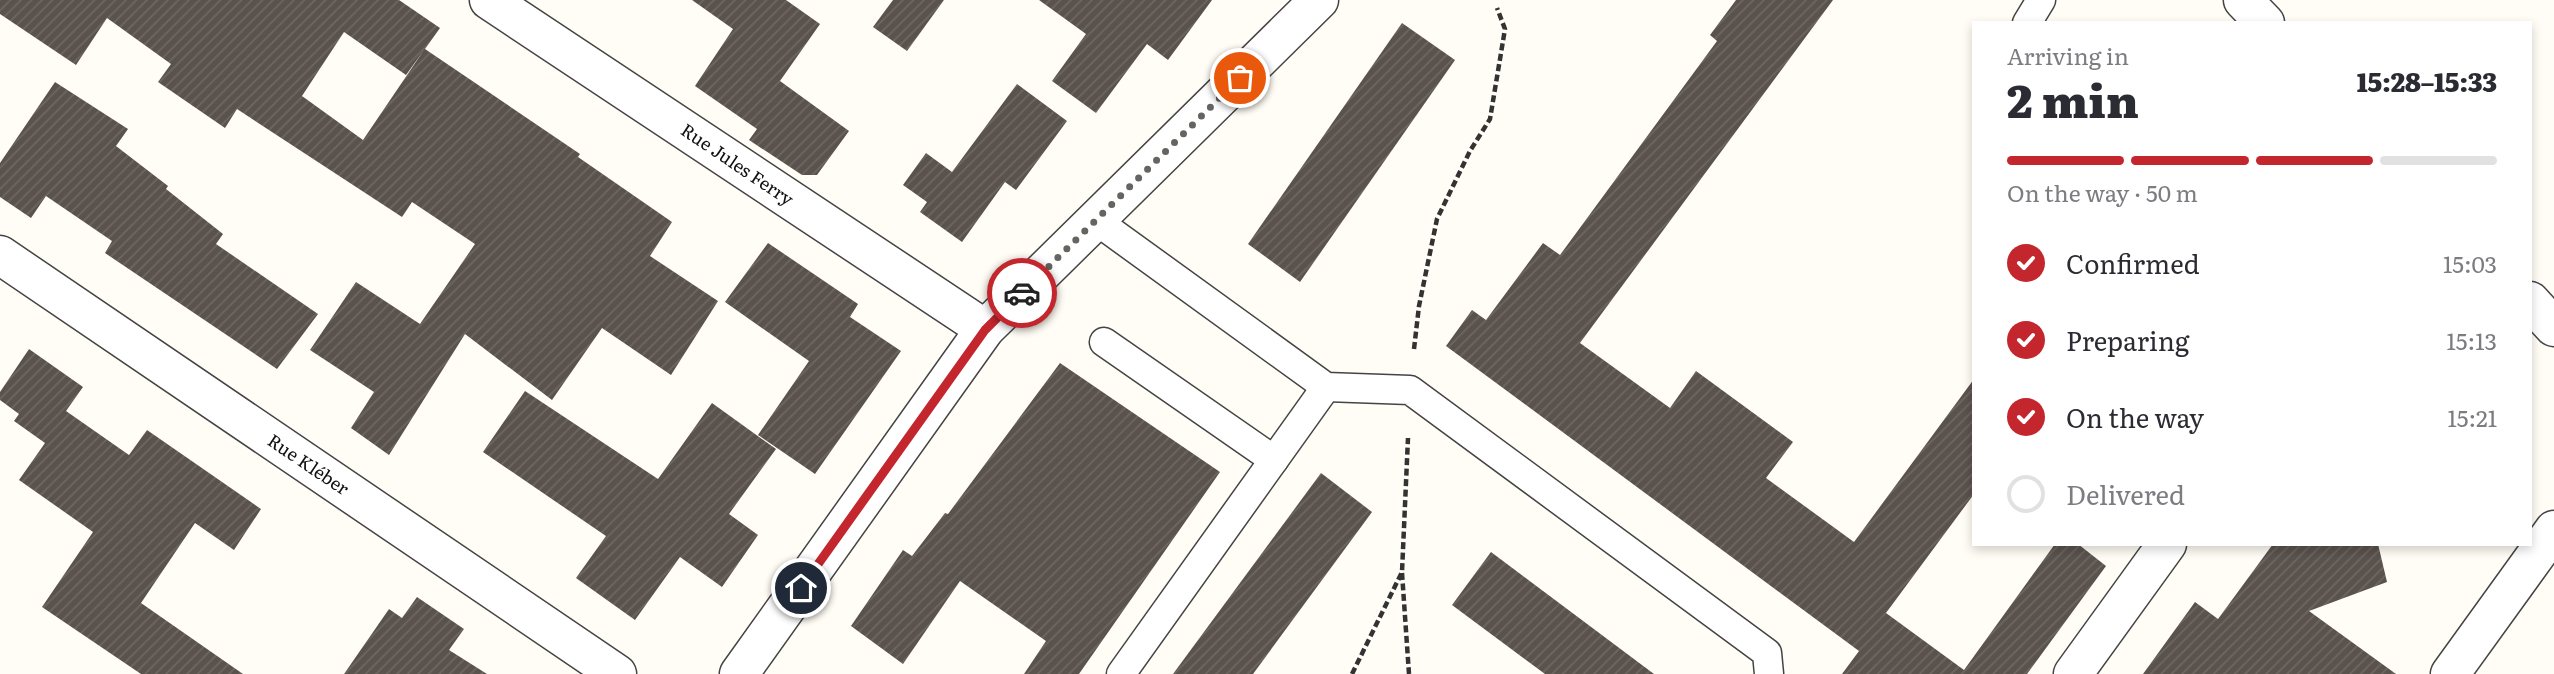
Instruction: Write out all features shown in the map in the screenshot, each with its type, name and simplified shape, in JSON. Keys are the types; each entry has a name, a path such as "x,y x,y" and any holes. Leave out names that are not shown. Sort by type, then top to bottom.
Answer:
{"street":[{"name":"Rue Jules Ferry","path":"489,0 985,330"},
{"path":"739,674 985,330 1094,219 1319,0"},
{"path":"2243,0 2263,21"},
{"name":"Rue Kléber","path":"0,255 617,674"},
{"path":"2532,303 2554,327"},
{"path":"2450,674 2554,530"},
{"path":"2073,674 2166,546"}],"lane":[{"path":"2028,21 2041,0"},
{"path":"1094,219 1326,387 1410,390 1767,653 1769,674"},
{"path":"1104,342 1274,460"},
{"path":"1121,674 1326,387"}],"path":[{"path":"1409,674 1402,572 1410,390 1419,306 1437,219 1470,151 1490,119 1505,29 1497,8"},
{"path":"1352,674 1402,572"}],"building":[{"path":"0,0 399,0 440,28 425,49 580,154 578,157 672,222 650,256 718,301 671,375 602,328 552,400 465,334 389,455 351,428 374,392 310,350 356,282 420,324 475,244 412,202 402,217 237,109 225,128 158,82 171,64 107,18 76,65 0,14","holes":["344,32 406,75 424,50 363,140 302,96"]},
{"path":"692,0 786,0 820,24 780,81 849,131 817,175 802,175 749,140 757,129 695,86 733,29"},
{"path":"893,0 944,0 907,51 873,27"},
{"path":"1039,0 1212,0 1168,60 1147,44 1096,113 1052,81 1086,34"},
{"path":"1736,0 1833,0 1580,343 1670,408 1696,371 1793,442 1766,478 1854,542 1972,382 1972,497 1886,613 1964,670 2054,546 2081,546 2106,566 2027,674 1842,674 1859,651 1446,346 1472,310 1486,320 1543,243 1560,255 1717,41 1710,35"},
{"path":"1402,23 1455,60 1300,282 1248,244"},
{"path":"55,82 128,129 116,146 168,186 166,189 223,234 216,244 318,314 277,369 105,253 112,241 46,196 31,218 0,197 0,163"},
{"path":"1017,84 1067,121 1016,190 1005,182 962,242 920,212 927,202 903,185 926,153 952,172"},
{"path":"768,243 858,304 850,317 901,351 815,474 758,435 809,361 725,302"},
{"path":"29,349 83,387 66,411 129,455 147,430 261,509 234,550 195,523 141,603 243,674 141,674 42,607 93,532 19,480 45,443 14,421 19,414 0,400 0,392"},
{"path":"1060,363 1220,472 1079,674 1024,674 1046,641 960,581 903,664 851,626 903,550 912,556 945,513 948,514"},
{"path":"525,391 658,479 712,403 776,449 729,514 758,535 722,587 680,557 635,620 576,578 606,536 483,452"},
{"path":"1321,473 1372,512 1253,674 1173,674"},
{"path":"2272,546 2378,546 2387,582 2309,611 2396,674 2143,674 2195,602 2218,619"},
{"path":"1491,552 1654,674 1545,674 1452,605"},
{"path":"417,597 464,629 449,650 487,674 344,674 389,609 402,618"}],"way so far":[{"path":"1022,293 1094,219 1240,78"}],"route":[{"path":"801,588 985,330 1022,293"}]}
